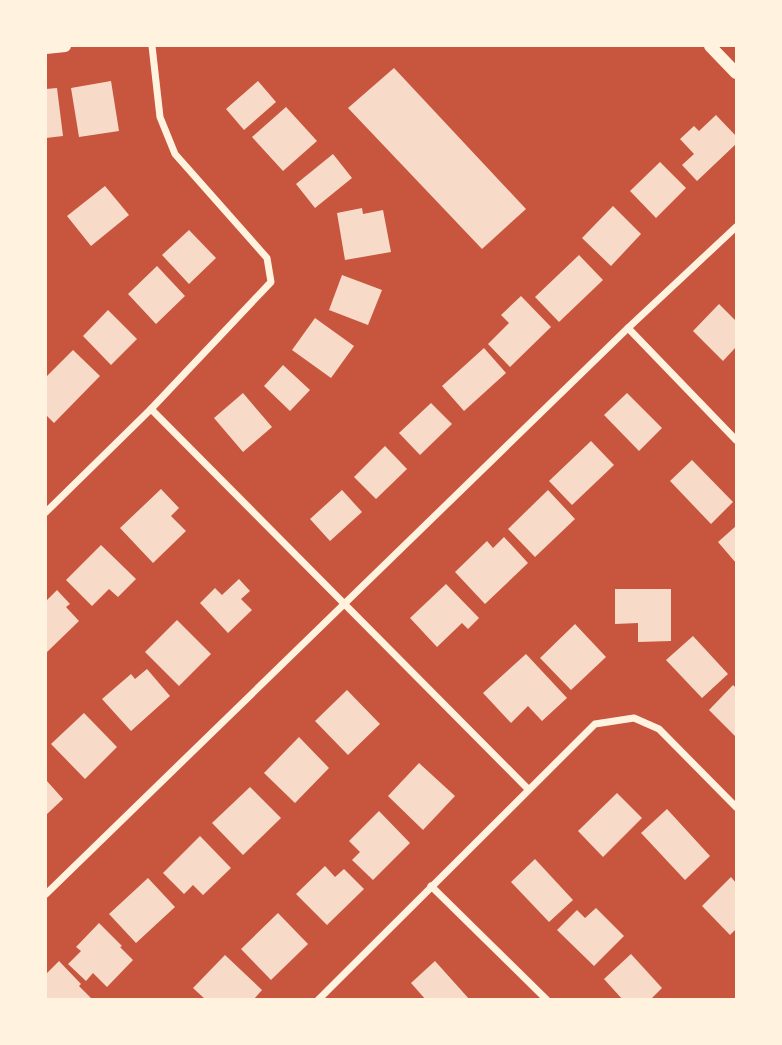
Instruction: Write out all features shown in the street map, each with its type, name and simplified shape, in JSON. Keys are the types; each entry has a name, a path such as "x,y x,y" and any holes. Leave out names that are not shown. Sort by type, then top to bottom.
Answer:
{"street":[{"path":"46,48 65,46"},
{"path":"46,512 151,409 271,282 267,258 175,154 160,117 152,46"},
{"path":"710,46 737,73"},
{"path":"46,894 628,328 737,226"},
{"path":"628,328 737,440"},
{"path":"151,409 528,789"},
{"path":"318,999 594,724 634,718 659,729 737,807"},
{"path":"431,886 547,999"}],"building":[{"path":"394,68 526,209 482,249 348,108"},
{"path":"111,81 119,131 79,137 71,88"},
{"path":"258,81 276,102 244,130 226,109"},
{"path":"57,88 63,136 46,138 46,89"},
{"path":"286,107 317,141 283,171 252,137"},
{"path":"716,115 736,136 736,144 697,181 682,165 694,154 680,139 694,126 699,131"},
{"path":"333,154 352,178 315,208 296,184"},
{"path":"660,162 686,188 656,218 630,191"},
{"path":"105,186 129,215 91,246 67,216"},
{"path":"613,206 641,234 611,266 582,238"},
{"path":"362,208 363,214 383,210 391,252 345,260 337,213"},
{"path":"189,230 216,258 189,284 162,255"},
{"path":"579,255 603,280 559,322 535,297"},
{"path":"157,266 185,296 156,324 128,294"},
{"path":"342,275 382,290 368,325 329,310"},
{"path":"521,296 551,327 510,367 488,344 509,323 501,315"},
{"path":"719,304 736,321 736,347 723,361 693,331"},
{"path":"108,310 137,339 111,365 83,336"},
{"path":"315,318 354,346 331,378 292,350"},
{"path":"484,348 506,373 464,411 442,386"},
{"path":"73,350 100,376 54,423 46,415 46,377"},
{"path":"283,365 310,390 290,411 264,386"},
{"path":"243,393 272,427 243,452 214,418"},
{"path":"627,393 662,428 639,451 604,415"},
{"path":"431,403 452,424 420,455 399,433"},
{"path":"591,441 614,465 572,505 549,481"},
{"path":"385,446 407,469 376,499 354,477"},
{"path":"692,460 733,502 711,524 670,481"},
{"path":"161,489 179,508 171,516 186,531 153,563 120,528"},
{"path":"342,490 362,512 330,541 310,519"},
{"path":"548,490 575,519 535,557 508,529"},
{"path":"736,526 736,563 718,542"},
{"path":"504,537 528,563 485,604 455,572 487,541 493,548"},
{"path":"101,545 136,579 118,597 109,589 92,606 66,580"},
{"path":"239,579 250,591 241,599 252,610 228,633 200,603 215,588 222,595"},
{"path":"446,584 479,618 468,629 462,623 437,647 410,618"},
{"path":"615,589 671,589 671,641 638,642 638,623 615,624"},
{"path":"57,590 70,604 66,607 79,621 46,653 46,601"},
{"path":"177,620 211,654 179,686 145,652"},
{"path":"575,624 606,657 571,690 540,658"},
{"path":"693,636 728,674 702,698 666,660"},
{"path":"526,654 567,698 542,721 528,706 511,723 483,693"},
{"path":"147,669 170,696 131,731 102,699 131,674 135,679"},
{"path":"733,685 736,688 736,737 709,710"},
{"path":"347,690 380,724 348,755 315,721"},
{"path":"84,713 117,747 85,779 51,744"},
{"path":"299,737 329,768 295,803 264,773"},
{"path":"419,763 455,796 423,830 388,796"},
{"path":"46,780 63,799 46,815"},
{"path":"250,787 281,818 243,855 212,823"},
{"path":"617,793 642,818 603,857 578,831"},
{"path":"667,809 710,856 685,880 641,833"},
{"path":"379,811 410,843 373,880 352,860 360,852 349,841"},
{"path":"200,836 231,868 203,895 193,885 184,894 163,873"},
{"path":"535,859 573,900 549,922 511,882"},
{"path":"325,866 335,877 344,869 364,889 327,925 296,894"},
{"path":"731,877 736,883 736,929 730,935 702,906"},
{"path":"148,878 175,907 136,943 109,914"},
{"path":"596,908 624,936 594,966 557,930 577,910 585,918"},
{"path":"278,913 308,944 271,980 241,949"},
{"path":"99,923 133,960 107,987 93,973 86,981 68,964 81,951 76,947"},
{"path":"631,954 662,988 650,1000 623,1000 604,979"},
{"path":"225,955 262,990 253,1000 206,1000 193,988"},
{"path":"59,961 93,1000 46,1000 46,974"},
{"path":"435,961 470,1000 426,1000 411,983"}]}
